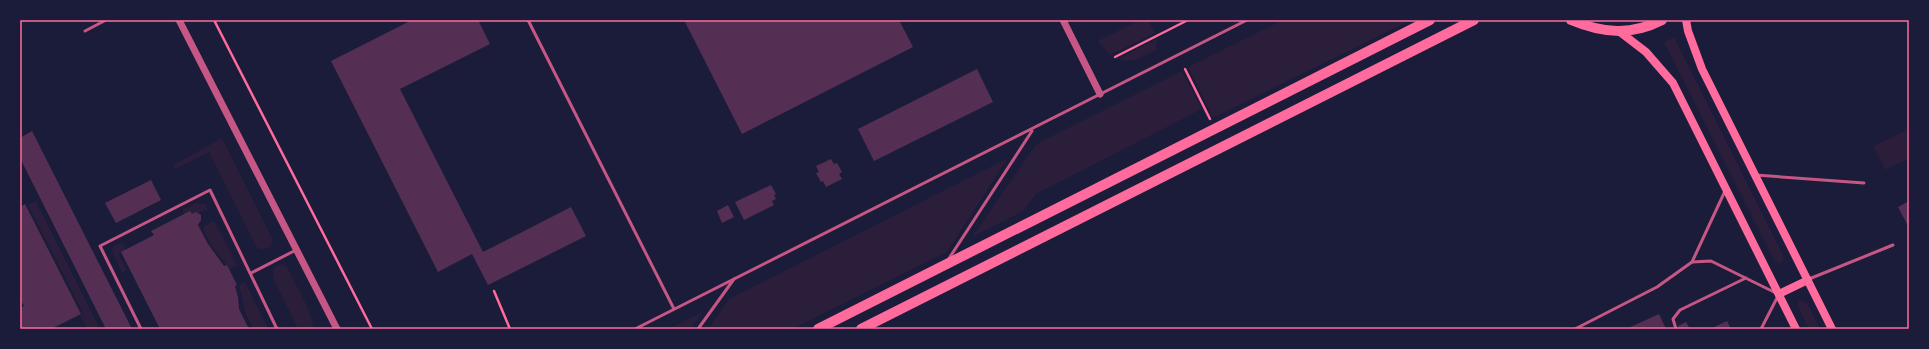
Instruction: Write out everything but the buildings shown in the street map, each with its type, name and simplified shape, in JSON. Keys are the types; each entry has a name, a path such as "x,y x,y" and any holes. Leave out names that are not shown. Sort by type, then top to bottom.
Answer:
{"main road":[{"path":"818,329 1430,20"},
{"path":"861,329 1474,20"},
{"path":"1571,20 1601,30 1620,32 1638,30 1662,20"},
{"path":"1686,20 1688,31 1702,69 1832,329"},
{"path":"1620,32 1646,52 1673,83 1796,329"},
{"path":"1779,294 1808,280"}],"street":[{"path":"179,20 337,329"},
{"path":"1063,20 1100,94"}],"lane":[{"path":"85,31 106,20"},
{"path":"528,20 674,309"},
{"path":"635,329 1247,20"},
{"path":"944,266 1033,129"},
{"path":"1755,175 1864,183"},
{"path":"1575,329 1657,287 1692,262 1726,189"},
{"path":"141,329 100,246 210,190 277,329"},
{"path":"1808,280 1893,245"},
{"path":"251,273 296,250"},
{"path":"1692,262 1711,261 1779,294 1761,329"},
{"path":"698,329 736,278"},
{"path":"1676,329 1673,319 1680,310 1746,278"}],"path":[{"path":"214,20 372,329"},
{"path":"1115,57 1188,20"},
{"path":"1185,69 1210,119"},
{"path":"494,291 510,329"}],"shaded area":[{"path":"1140,20 1148,20 1155,33 1110,55 1098,41"},
{"path":"1283,20 1411,20 1213,118 1188,67"},
{"path":"1674,37 1783,255 1784,260 1780,264 1774,260 1664,42"},
{"path":"1157,39 1156,50 1146,55 1128,61 1117,59"},
{"path":"1182,71 1202,109 1036,194 1022,212 972,237 1034,147 1040,142"},
{"path":"1909,129 1909,158 1885,170 1873,146"},
{"path":"222,138 273,240 270,246 266,248 259,249 256,246 209,152 175,169 173,165"},
{"path":"1008,158 947,252 792,329 708,329 729,299"},
{"path":"36,201 100,329 91,329 90,327 87,328 80,315 83,313 28,205"},
{"path":"198,202 199,204 205,204 208,209 186,218 182,210"},
{"path":"212,222 215,222 237,265 230,269 211,245 203,229"},
{"path":"122,242 126,250 118,254 127,270 122,273 112,250 113,247"},
{"path":"283,264 287,267 308,308 314,329 298,329 274,280 273,270 277,265"},
{"path":"245,282 268,328 253,329 246,315 239,285"},
{"path":"1800,300 1807,303 1820,329 1809,329 1797,304"},
{"path":"703,312 691,329 668,329"}]}
